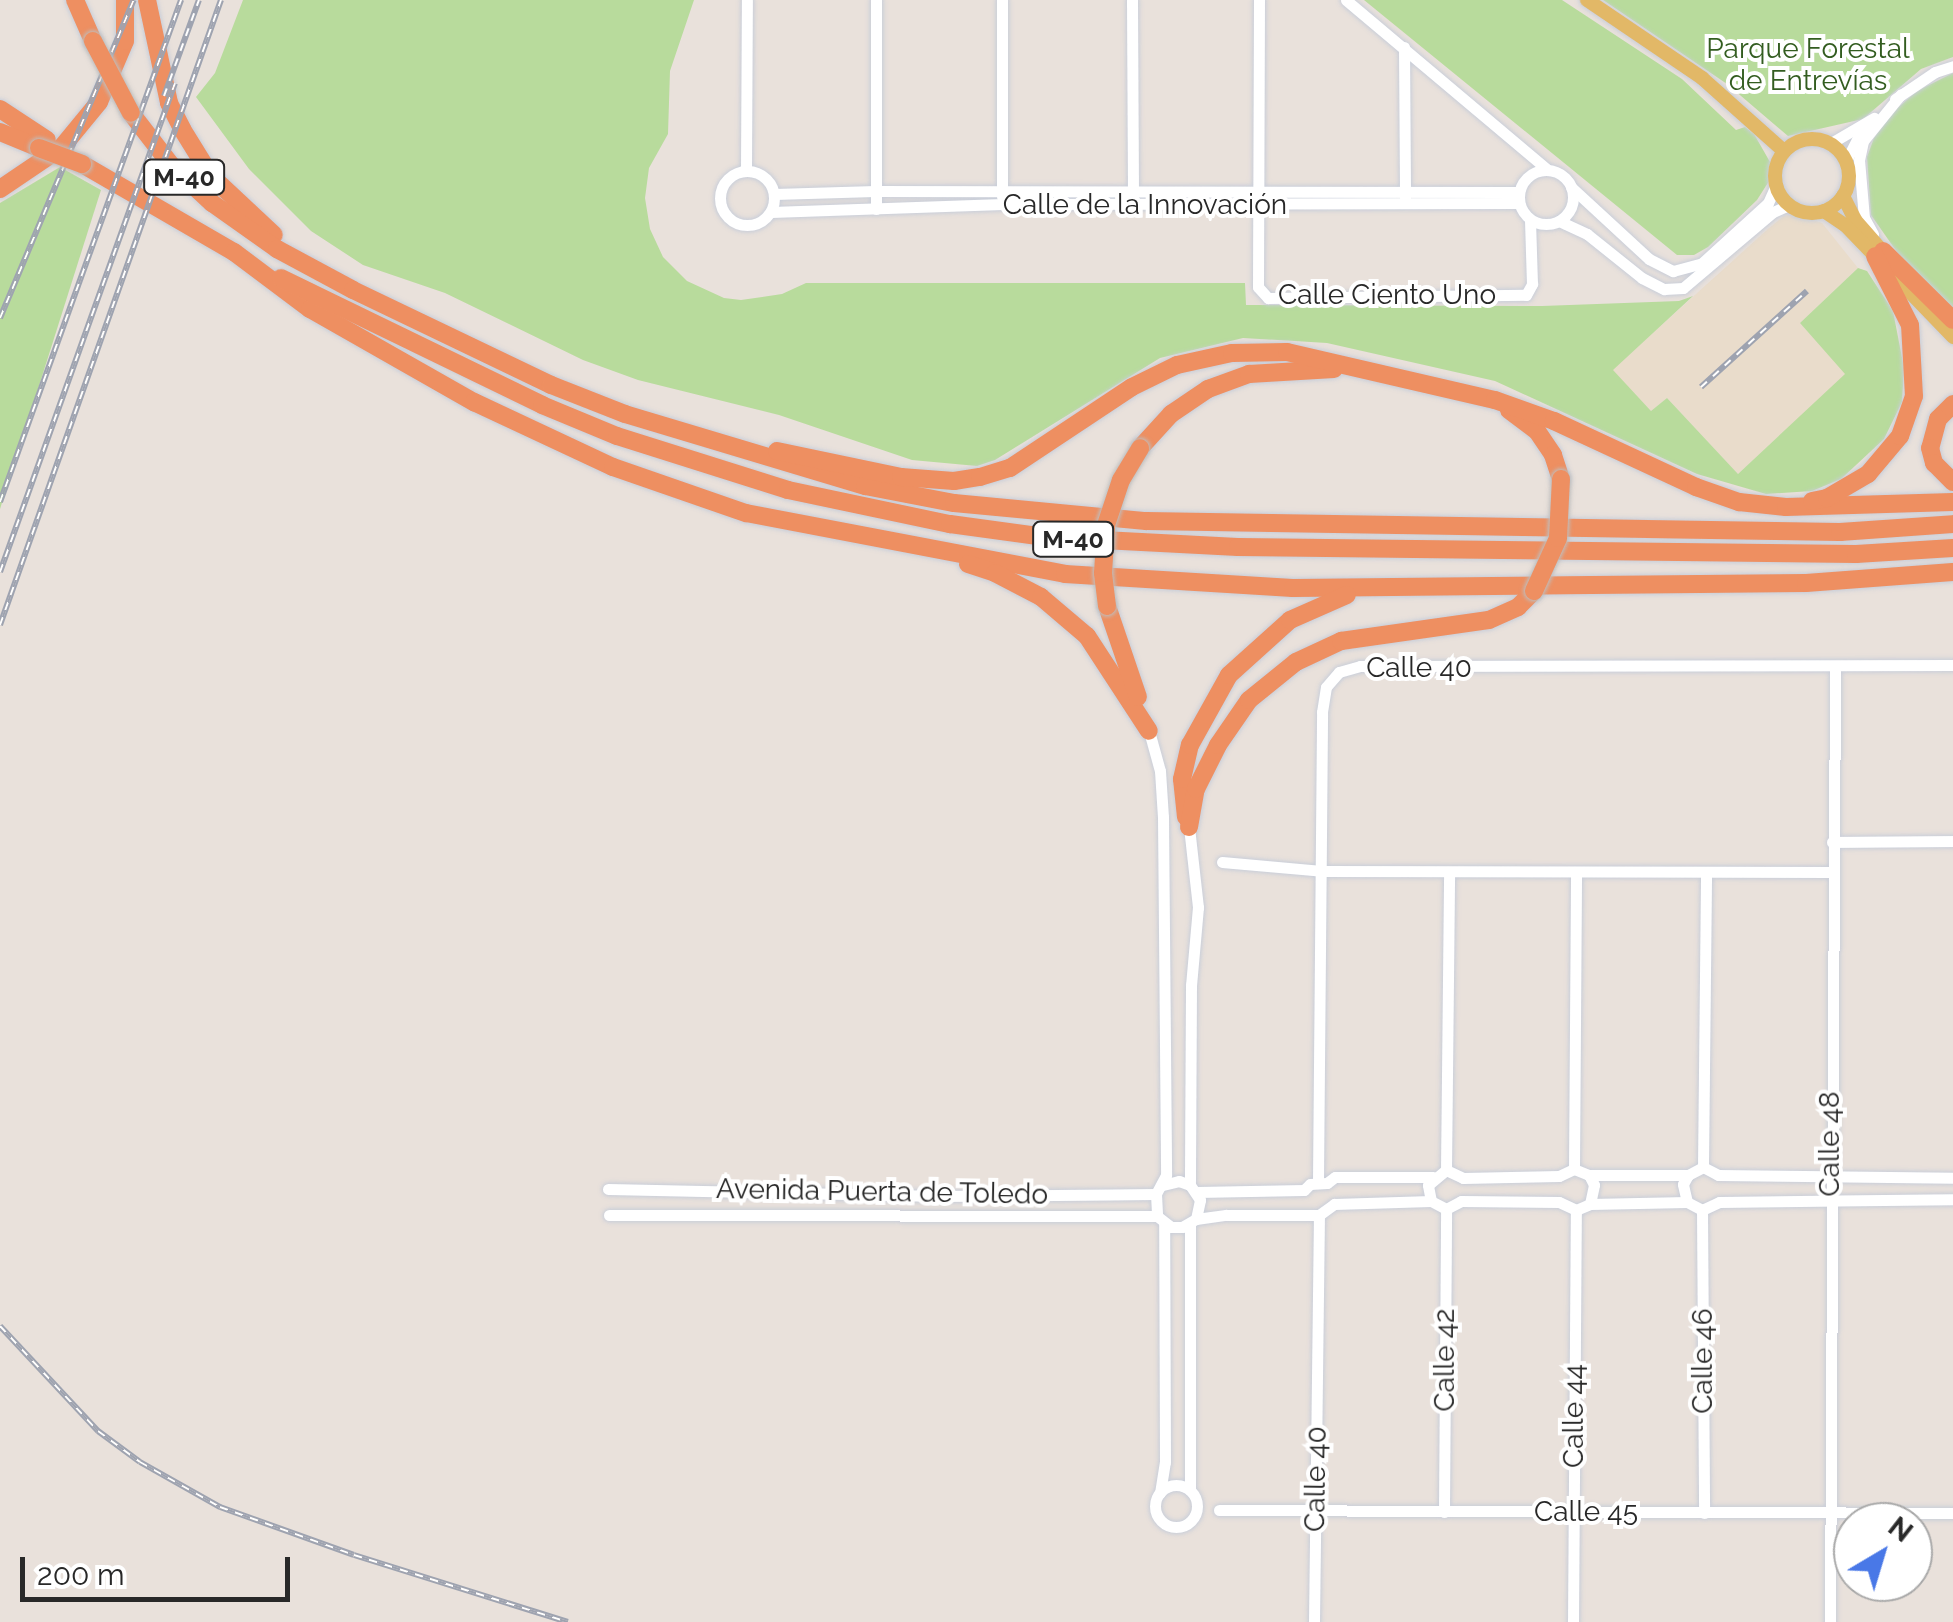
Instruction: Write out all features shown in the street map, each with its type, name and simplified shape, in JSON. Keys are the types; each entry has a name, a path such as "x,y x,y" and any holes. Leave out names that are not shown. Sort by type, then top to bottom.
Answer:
{"highway":[{"name":"M-40","path":"75,0 131,114 171,166 247,231 352,290 626,414 865,486 954,503 1146,521 1840,532 1953,524"},
{"path":"0,189 62,147 99,102 125,41 125,0"},
{"path":"147,0 169,103 194,151 231,198 286,242 493,357"},
{"name":"M-40","path":"0,109 43,144 245,260 542,405 618,436 788,490 932,521 1045,537 1144,544 1856,554 1953,548"},
{"path":"3,135 43,144"},
{"path":"1879,254 1953,320"},
{"path":"1786,507 1827,498 1868,474 1900,436 1908,417 1916,376 1910,326 1879,254"},
{"path":"245,260 310,310 474,402 583,454 746,513 1065,574 1370,590 1789,583 1953,572"},
{"path":"626,414 846,467 954,481 1010,468 1132,387 1177,365 1232,353 1287,352 1374,369 1494,400 1554,420 1696,487 1739,502 1786,507 1953,502"},
{"path":"1149,730 1107,606 1102,573 1106,525 1120,480 1140,448 1170,414 1208,390 1249,374 1374,369"},
{"path":"1188,827 1196,789 1218,745 1249,700 1296,662 1341,641 1489,620 1518,606 1534,592 1558,538 1561,479 1553,455 1537,431 1494,400"},
{"path":"1953,404 1938,419 1930,448 1934,462 1953,482"},
{"path":"867,534 994,572 1041,597 1086,636 1149,730"},
{"path":"1911,575 1953,582"},
{"path":"1188,827 1182,779 1190,745 1228,675 1290,620 1328,600 1370,590"}],"main road":[{"path":"1587,0 1702,78 1784,151"},
{"path":"1806,139 1830,143 1846,161 1848,185 1843,196 1824,211 1812,213 1789,205 1776,185 1778,161 1784,151 1806,139"},
{"path":"1843,196 1879,254 1953,338"},
{"path":"1824,211 1879,254 1953,329"}],"street":[{"path":"746,170 747,0"},
{"path":"876,0 876,209"},
{"path":"1002,0 1002,198"},
{"path":"1132,0 1133,198"},
{"path":"1260,0 1261,199"},
{"path":"1346,0 1548,170 1562,175 1648,259 1673,272 1702,263 1768,203 1776,185"},
{"path":"1404,47 1405,199"},
{"path":"1830,143 1865,127 1901,94 1953,66"},
{"path":"1879,254 1864,218 1859,160 1863,141 1901,94"},
{"path":"1846,161 1865,127"},
{"path":"746,170 764,177 774,194 771,212 747,226 723,212 722,185 746,170"},
{"path":"1548,170 1526,178 1519,198 1530,220 1544,224 1558,221 1570,210 1571,187"},
{"name":"Calle de la Innovación","path":"774,194 875,190 1002,198 1519,198"},
{"name":"Calle de la Innovación","path":"771,212 876,209 1002,198"},
{"name":"Calle Ciento Uno","path":"1261,199 1258,287 1268,298 1526,295 1532,284 1530,220"},
{"path":"1558,221 1588,234 1642,278 1664,289 1683,288 1773,212 1789,205"},
{"name":"Calle 40","path":"1334,1204 1322,1182 1322,712 1326,687 1338,672 1360,666 1953,665"},
{"name":"Calle 48","path":"1830,1622 1829,1177 1836,666"},
{"path":"1149,730 1160,771 1163,817 1160,1220 1165,1462 1155,1506 1160,1520 1179,1527 1196,1515 1197,1502 1190,1490 1194,1189 1191,984 1198,907 1188,827"},
{"path":"1832,842 1953,841"},
{"path":"1222,862 1322,871 1832,872"},
{"path":"1446,1170 1449,872"},
{"path":"1574,1168 1576,872"},
{"path":"1703,1168 1706,873"},
{"path":"1446,1170 1463,1178 1559,1176 1574,1168"},
{"path":"1574,1168 1590,1175 1688,1175 1703,1168"},
{"path":"1703,1168 1718,1175 1953,1178"},
{"path":"1304,1190 1335,1176 1433,1177 1446,1170"},
{"path":"1590,1175 1594,1185 1590,1204"},
{"path":"1687,1202 1683,1184 1688,1175"},
{"path":"1718,1175 1719,1202"},
{"path":"1559,1176 1555,1192 1559,1202"},
{"path":"1431,1201 1428,1185 1433,1177"},
{"path":"1462,1201 1463,1178"},
{"name":"Avenida Puerta de Toledo","path":"608,1190 940,1196 1160,1190 1179,1181 1194,1189 1304,1190"},
{"name":"Calle 40","path":"1304,1190 1302,1198 1314,1214 1314,1622"},
{"path":"1314,1214 1334,1204 1431,1201 1446,1209 1462,1201 1559,1202 1576,1210 1590,1204 1687,1202 1702,1210 1719,1202 1953,1200"},
{"name":"Calle 42","path":"1444,1512 1446,1209"},
{"name":"Calle 44","path":"1573,1622 1576,1210"},
{"name":"Calle 46","path":"1702,1210 1704,1513"},
{"name":"Avenida Puerta de Toledo","path":"609,1216 1193,1221 1314,1214"},
{"path":"1160,1493 1171,1486 1190,1490"},
{"name":"Calle 45","path":"1219,1510 1953,1513"}],"shaded area":[{"path":"1796,214 1822,223 1858,268 1800,323 1846,374 1738,474 1667,398 1651,411 1612,370 1769,228 1784,216"}],"green space":[{"path":"243,0 694,0 670,71 668,134 649,168 645,198 650,229 663,257 687,281 724,298 741,300 782,294 806,283 1245,283 1246,305 1542,306 1679,301 1693,296 1613,370 1651,411 1667,398 1738,474 1845,374 1800,323 1858,268 1867,271 1893,311 1904,368 1902,402 1884,439 1841,479 1812,491 1766,494 1697,474 1495,381 1327,343 1243,338 1160,358 995,460 977,466 912,460 779,415 638,380 583,360 445,293 363,265 311,231 249,169 196,97 215,73"},
{"path":"1364,0 1562,0 1682,79 1736,130 1745,127 1754,134 1770,162 1771,178 1757,200 1708,247 1694,255 1677,255"},
{"name":"Parque Forestal de Entrevías","path":"1603,0 1953,0 1953,57 1921,69 1863,119 1788,136 1727,84"},
{"path":"1953,73 1953,310 1904,262 1871,215 1867,157 1874,138 1893,112 1917,91"},
{"path":"60,167 101,190 0,509 0,203"}],"railway":[{"path":"0,318 134,0"},
{"path":"0,502 181,0"},
{"path":"164,96 199,0"},
{"path":"0,625 221,0"},
{"path":"0,572 175,83"},
{"path":"1701,387 1807,291"},
{"path":"0,1326 98,1431 140,1462 220,1507 354,1555 568,1622"}]}
